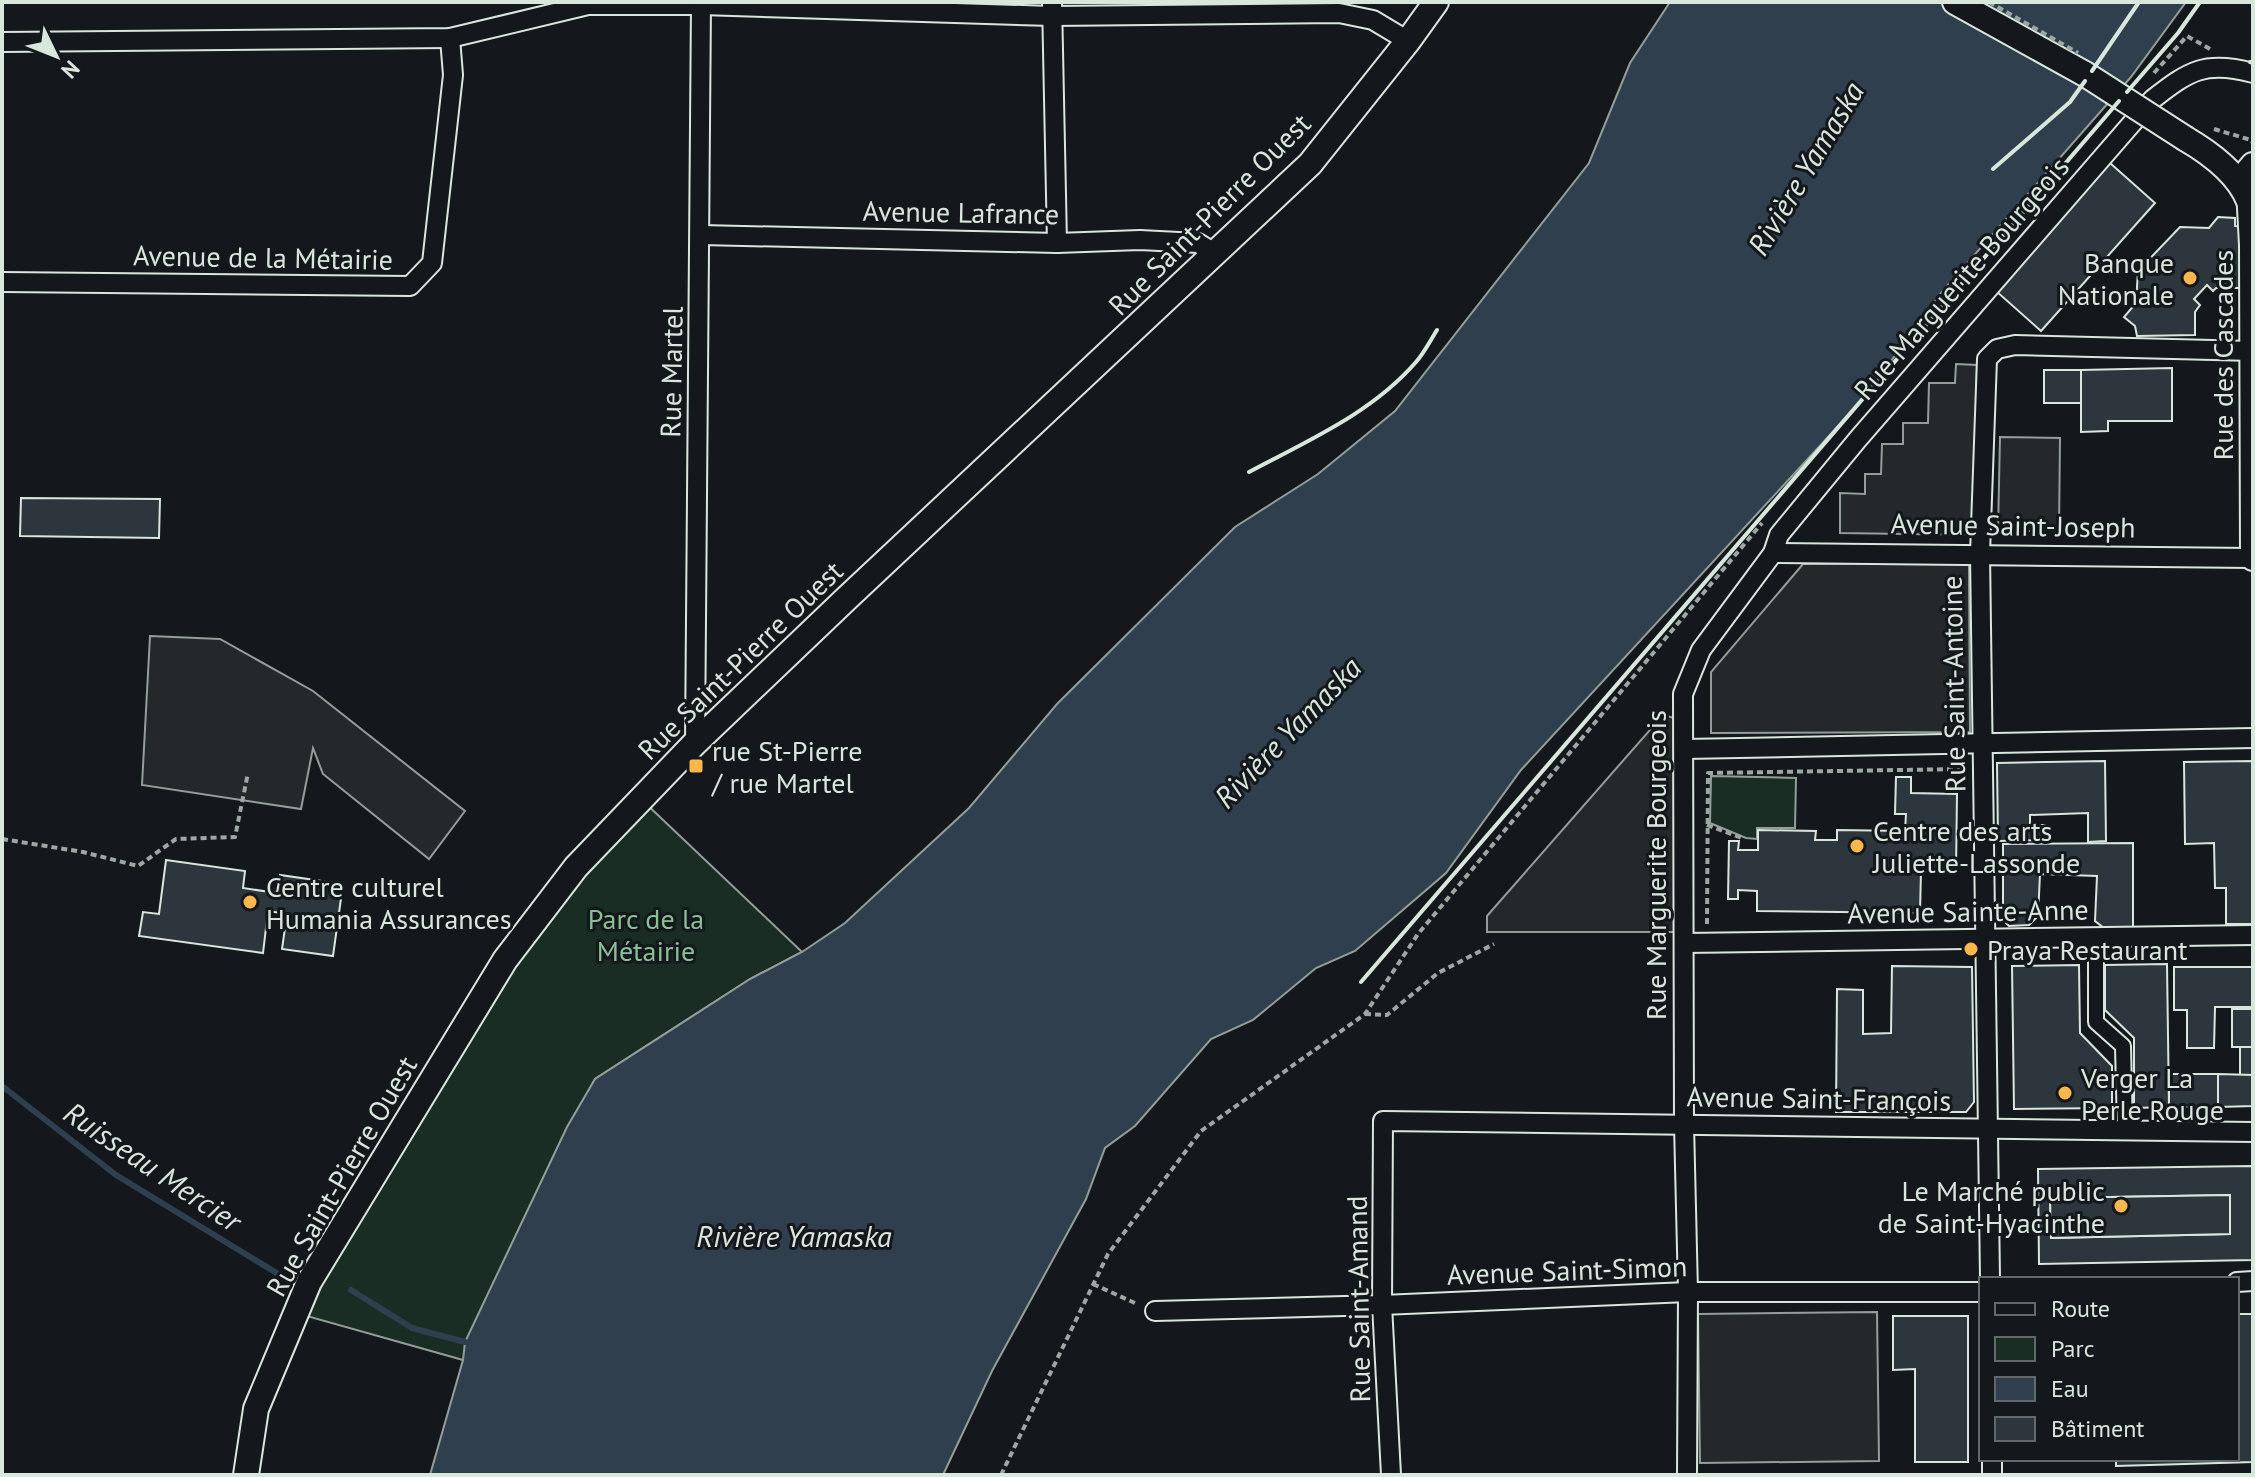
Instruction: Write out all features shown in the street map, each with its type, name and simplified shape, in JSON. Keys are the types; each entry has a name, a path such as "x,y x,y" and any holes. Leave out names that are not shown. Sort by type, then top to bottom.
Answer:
{"street":[{"name":"Rue Saint-Pierre Ouest","path":"246,1475 256,1409 309,1282 505,960 576,867 695,743 1310,164 1436,2"},
{"path":"1955,2 2230,157 2249,157"},
{"path":"2,42 450,38 588,5 701,3 1339,13 1373,20 1408,41"},
{"name":"Rue Martel","path":"695,743 701,3"},
{"path":"1052,9 1057,243"},
{"name":"Avenue de la Métairie","path":"2,282 410,286 432,263 453,75 450,38"},
{"name":"Rue Marguerite Bourgeois","path":"1687,1475 1683,694 1701,650 1773,553 1779,535 1858,439 2153,99 2187,73 2220,67 2253,73"},
{"name":"Rue des Cascades","path":"2249,157 2245,192 2250,204 2253,558"},
{"name":"Avenue Lafrance","path":"701,235 1057,243 1140,240 1198,243 1216,254"},
{"name":"Rue Saint-Antoine","path":"1990,1277 1980,554 1987,359 1997,349 2015,345 2253,351"},
{"name":"Avenue Saint-Joseph","path":"1773,553 2253,558"},
{"path":"1685,749 2253,738"},
{"name":"Avenue Sainte-Anne","path":"1684,943 2253,935"},
{"path":"2096,937 2096,1022 2123,1046 2125,1130"},
{"name":"Avenue Saint-François","path":"1383,1121 2253,1132"},
{"name":"Rue Saint-Amand","path":"1383,1121 1382,1305 1391,1475"},
{"name":"Avenue Saint-Simon","path":"1155,1311 1688,1292 1979,1292"}],"path":[{"path":"2198,138 2249,157"},
{"path":"1707,942 1708,773 1982,769"},
{"path":"2,839 83,852 138,866 176,839 235,837 248,773"},
{"path":"1707,825 1742,838"},
{"path":"1001,1475 1108,1254 1201,1131 1365,1014 1387,1015 1438,973 1494,944"},
{"path":"1093,1284 1129,1301"}],"green space":[{"path":"1711,776 1796,778 1795,828 1757,828 1757,839 1746,838 1710,823"},
{"name":"Parc de la Métairie","path":"641,799 802,952 750,979 595,1079 463,1360 296,1313 446,1055"}],"shaded area":[{"path":"1956,364 1977,365 1973,535 1840,533 1840,493 1865,494 1865,474 1881,474 1882,444 1903,444 1903,423 1928,423 1929,383 1955,383"},
{"path":"2000,437 2060,438 2059,531 1998,531"},
{"path":"1969,563 1970,732 1711,733 1711,672 1803,564"},
{"path":"150,636 220,639 313,691 465,811 429,859 323,774 313,748 301,809 142,785"},
{"path":"1663,715 1682,720 1681,932 1487,932 1487,916"},
{"path":"1877,1312 1879,1461 1700,1463 1698,1314"}],"water":[{"name":"Rivière Yamaska","path":"1670,2 2186,2 2131,77 1941,293 1864,398 1521,770 1446,873 1355,951 1316,968 1253,1020 1211,1039 1135,1126 1105,1148 1086,1199 992,1371 943,1475 430,1475 463,1360 465,1342 567,1127 595,1079 750,979 802,952 845,923 969,808 1057,704 1235,527 1318,474 1395,411 1589,163 1630,63"}],"building":[{"path":"2110,163 2155,203 2041,331 1996,291"},
{"name":"Banque Nationale","path":"2218,217 2235,218 2235,226 2242,227 2243,288 2216,288 2213,291 2207,285 2194,299 2200,305 2195,312 2195,335 2137,336 2135,326 2124,317 2136,303 2138,271 2180,227 2209,228"},
{"path":"2172,368 2172,421 2108,421 2108,431 2081,432 2081,370"},
{"path":"2044,370 2081,370 2081,403 2044,403"},
{"path":"21,498 160,499 159,538 20,536"},
{"path":"2105,761 2106,841 2088,842 2088,813 2030,815 2030,825 2046,825 2046,840 1998,841 1997,763"},
{"path":"2253,761 2253,924 2226,924 2226,888 2215,888 2214,843 2185,844 2184,762"},
{"name":"Centre des arts Juliette-Lassonde","path":"1896,777 1911,777 1911,793 1957,794 1956,871 1921,870 1920,913 1757,911 1757,891 1738,890 1738,899 1728,899 1729,841 1739,841 1738,850 1758,850 1758,830 1816,831 1815,840 1837,840 1837,830 1905,831 1906,814 1895,814"},
{"path":"2133,843 2133,928 2104,928 2095,921 2097,876 2040,874 2038,916 2029,925 2009,926 2003,920 2003,844"},
{"name":"Centre culturel Humania Assurances","path":"166,860 245,871 243,888 277,893 280,875 343,884 333,956 282,949 287,914 268,911 263,953 139,936 143,912 159,914"},
{"path":"2167,964 2169,1107 2134,1108 2134,1038 2105,1010 2105,965"},
{"path":"2079,965 2080,1033 2112,1066 2112,1108 2014,1109 2012,966"},
{"path":"1892,966 1972,967 1974,1102 1966,1112 1836,1112 1837,989 1863,990 1863,1034 1891,1033"},
{"path":"2174,967 2253,967 2253,1007 2215,1007 2214,1048 2187,1048 2187,1010 2174,1010"},
{"path":"2232,1009 2253,1009 2253,1047 2232,1047"},
{"path":"2240,1047 2253,1047 2253,1075 2240,1075"},
{"path":"2169,1074 2218,1074 2218,1107 2169,1107"},
{"path":"2218,1074 2253,1075 2253,1106 2218,1107"},
{"path":"2252,1166 2253,1260 2039,1264 2038,1169","holes":["2230,1195 2230,1234 2051,1238 2050,1198"]},
{"path":"2230,1195 2230,1234 2051,1238 2050,1198"},
{"path":"2239,1314 2253,1314 2253,1462 2116,1466 2116,1461 2239,1461"},
{"path":"1893,1316 1968,1316 1968,1462 1915,1462 1915,1369 1893,1370"}],"waterway":[{"name":"Ruisseau Mercier","path":"2,1086 116,1175 283,1277"},
{"name":"Ruisseau Mercier","path":"351,1290 412,1328 465,1342"}],"wall":[{"path":"2092,71 2139,2"},
{"path":"2127,92 2178,33 2200,2"},
{"path":"1993,169 2070,102 2085,81"},
{"path":"1361,982 2119,101"},
{"path":"1249,472 1316,437 1380,396 1416,362 1437,330"}],"place":[{"name":"Banque Nationale","path":"2190,278"},
{"name":"rue St-Pierre / rue Martel","path":"696,766"},
{"name":"Centre des arts Juliette-Lassonde","path":"1857,846"},
{"name":"Centre culturel Humania Assurances","path":"250,902"},
{"name":"Praya Restaurant","path":"1971,949"},
{"name":"Verger La Perle Rouge","path":"2065,1093"},
{"name":"Le Marché public de Saint-Hyacinthe","path":"2121,1206"}]}
